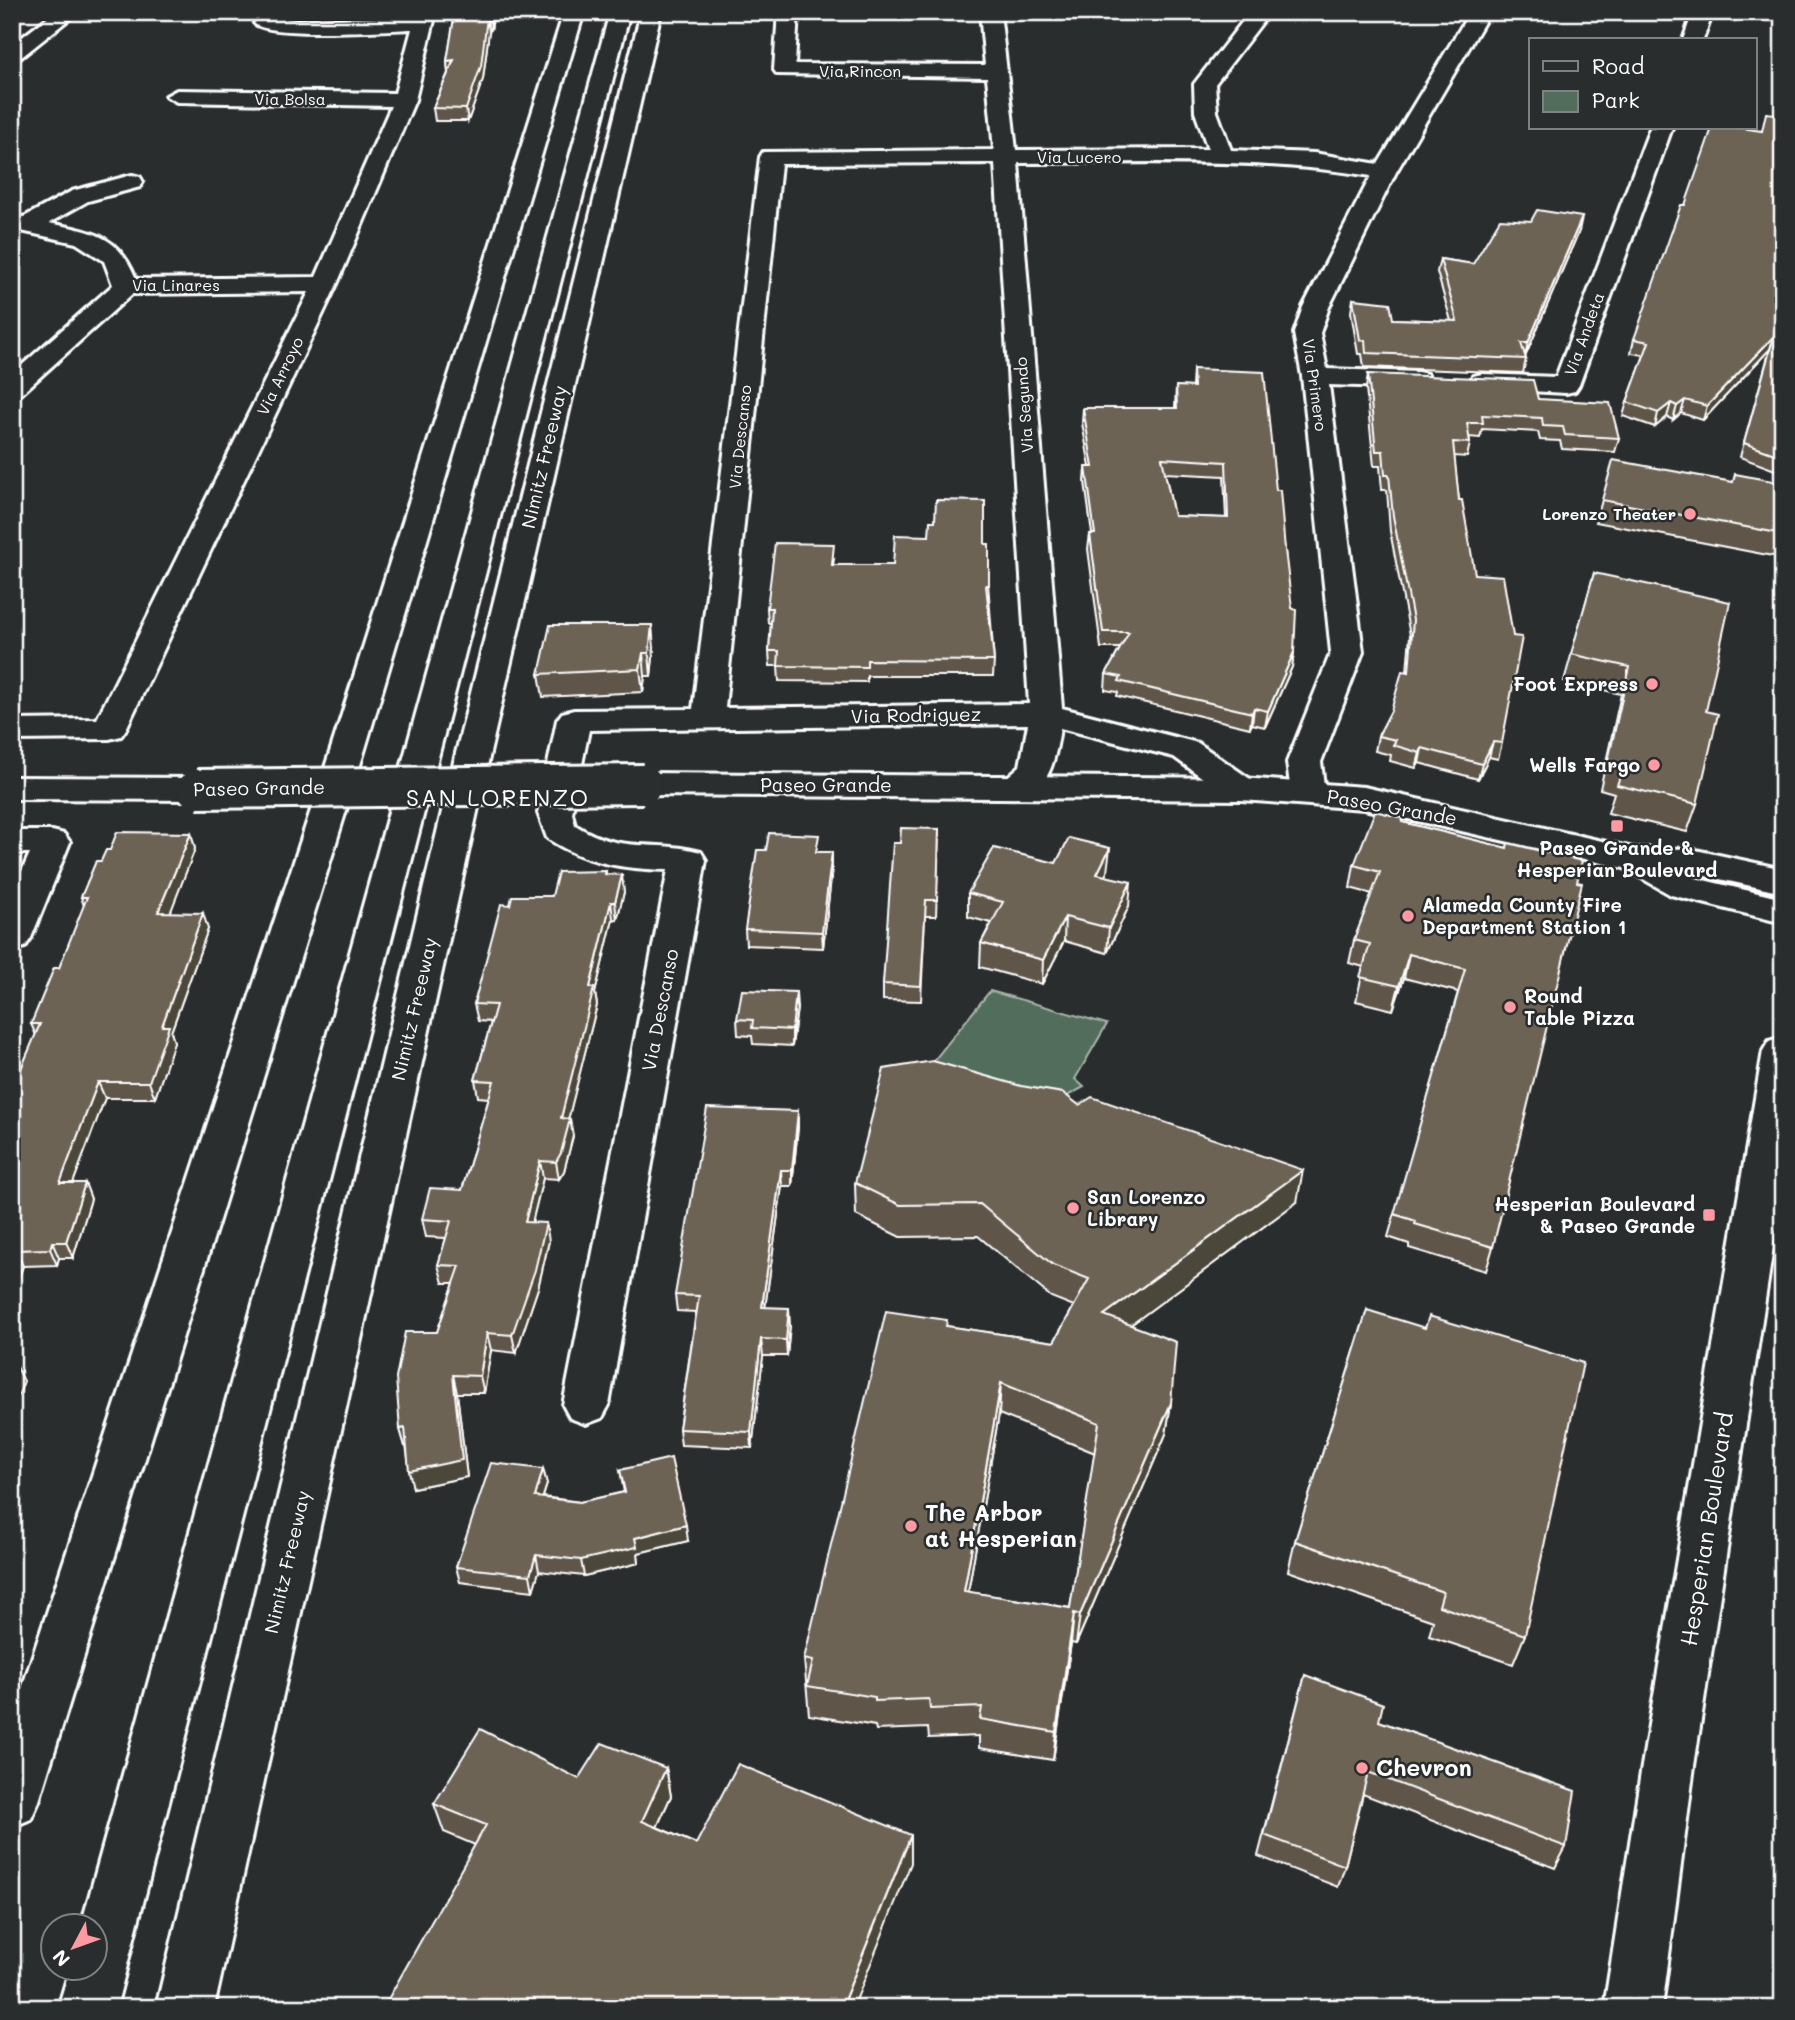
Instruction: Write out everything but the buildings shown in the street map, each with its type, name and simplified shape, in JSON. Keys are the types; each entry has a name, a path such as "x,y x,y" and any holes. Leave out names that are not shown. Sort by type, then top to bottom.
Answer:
{"main road":[{"path":"12,55 68,12"},
{"path":"12,1801 352,736 574,12"},
{"path":"87,2008 620,12"},
{"name":"Nimitz Freeway","path":"185,2008 473,753 651,12"},
{"name":"Via Rincon","path":"788,12 783,70 995,71"},
{"name":"Via Segundo","path":"990,12 1006,158 1046,714 1037,770 1014,786"},
{"path":"1222,156 1206,112 1204,84 1260,12"},
{"name":"Via Primero","path":"1308,793 1304,762 1346,652 1315,376 1307,333 1316,307 1385,172 1480,12"},
{"path":"1694,38 1703,12"},
{"path":"264,23 294,26 425,18"},
{"name":"Via Arroyo","path":"12,730 109,729 325,284 404,100 425,18"},
{"name":"Via Bolsa","path":"177,96 404,100"},
{"name":"Via Andeta","path":"1315,376 1566,385 1660,130"},
{"name":"Via Lucero","path":"771,157 1222,156 1314,160 1385,172"},
{"name":"Via Descanso","path":"708,718 771,157"},
{"path":"22,223 80,196 132,182"},
{"name":"Via Linares","path":"22,223 84,237 115,257 126,287 325,284"},
{"path":"16,380 126,287"},
{"name":"Via Rodriguez","path":"574,720 1046,714 1186,750 1241,789"},
{"name":"Via Descanso","path":"574,720 555,813 559,830 579,845 600,854 688,860 586,1405"},
{"name":"Paseo Grande","path":"12,788 197,789 643,784 1241,789 1364,798 1633,859 1691,860 1783,881"},
{"path":"12,842 52,842 12,938"},
{"name":"Paseo Grande","path":"1633,859 1685,887 1783,911"},
{"name":"Hesperian Boulevard","path":"1633,2008 1783,1051"}],"green space":[{"path":"990,991 1107,1024 1075,1079 1084,1087 1034,1114 915,1084"}],"place":[{"name":"Lorenzo Theater","path":"1690,514"},
{"name":"Foot Express","path":"1652,684"},
{"name":"Wells Fargo","path":"1654,765"},
{"name":"Paseo Grande & Hesperian Boulevard","path":"1617,826"},
{"name":"Alameda County Fire Department Station 1","path":"1408,916"},
{"name":"Round Table Pizza","path":"1510,1007"},
{"name":"San Lorenzo Library","path":"1073,1208"},
{"name":"Hesperian Boulevard & Paseo Grande","path":"1709,1215"},
{"name":"The Arbor at Hesperian","path":"911,1526"},
{"name":"Chevron","path":"1362,1768"}],"district":[{"name":"SAN LORENZO","path":"498,798"}]}
